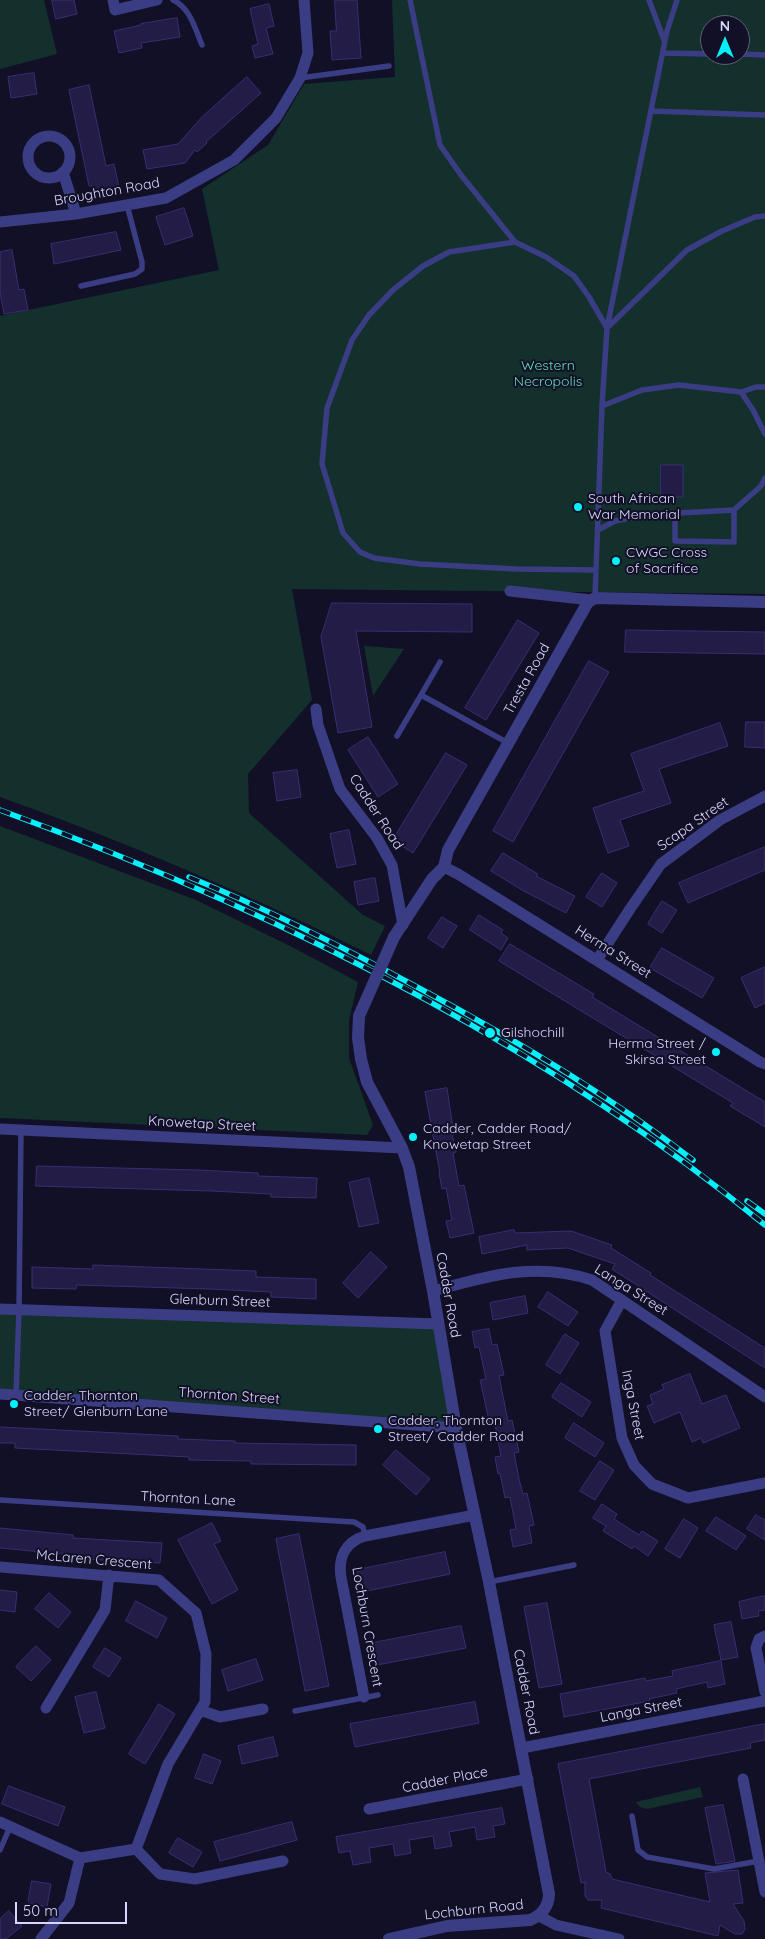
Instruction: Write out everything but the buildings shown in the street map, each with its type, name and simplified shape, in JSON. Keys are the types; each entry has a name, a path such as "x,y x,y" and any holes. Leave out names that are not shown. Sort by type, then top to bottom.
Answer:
{"street":[{"path":"113,0 115,10 157,0"},
{"name":"Broughton Road","path":"0,222 76,214 166,198 234,160 276,118 300,78 308,53 304,0"},
{"path":"63,172 76,214"},
{"path":"510,591 593,599 765,602"},
{"name":"Tresta Road","path":"403,925 432,879 444,867 448,850 583,610 593,599"},
{"name":"Cadder Road","path":"316,709 318,725 340,789 377,838 392,865 403,925 394,937 359,1016 358,1038 361,1060 367,1082 402,1148 409,1167 433,1291 456,1428 489,1582 549,1890 548,1901 539,1916"},
{"name":"Scapa Street","path":"597,960 661,864 720,820 765,796"},
{"name":"Herma Street","path":"444,867 765,1064"},
{"name":"Knowetap Street","path":"0,1129 402,1148"},
{"name":"Langa Street","path":"433,1291 495,1274 545,1270 573,1273 592,1280 765,1397"},
{"name":"Inga Street","path":"622,1300 605,1331 622,1438 634,1465 652,1484 688,1498 765,1484"},
{"name":"Glenburn Street","path":"0,1309 438,1324"},
{"name":"Thornton Street","path":"0,1394 456,1428"},
{"name":"Lochburn Crescent","path":"364,1697 341,1577 340,1562 348,1545 358,1538 365,1536 475,1515"},
{"name":"McLaren Crescent","path":"0,1568 159,1580 196,1613 206,1654 205,1702 168,1764 136,1849"},
{"path":"46,1708 105,1610 109,1575"},
{"path":"765,1636 757,1642 756,1648 765,1692"},
{"name":"Langa Street","path":"522,1748 765,1701"},
{"path":"200,1710 220,1717 264,1709"},
{"name":"Cadder Place","path":"369,1809 528,1779"},
{"path":"743,1779 765,1888"},
{"path":"5,1825 80,1858 136,1849 160,1874 195,1879 283,1861"},
{"path":"41,1939 69,1903 80,1858"},
{"name":"Lochburn Road","path":"389,1939 446,1926 521,1922 539,1916 556,1925 619,1939"}],"lane":[{"path":"172,0 182,4 192,20 202,45"},
{"path":"410,0 440,145 460,175 514,242 546,257 574,276 589,296 607,328"},
{"path":"649,0 657,18 664,43"},
{"path":"593,599 607,328 664,43 677,0"},
{"path":"663,52 700,54"},
{"path":"750,54 765,55"},
{"path":"300,78 389,66"},
{"path":"651,111 765,115"},
{"path":"81,286 135,274 142,269 128,205"},
{"path":"607,328 687,250 722,230 755,217 765,216"},
{"path":"514,242 449,252 423,266 393,290 369,315 352,340 327,408 322,464 343,533 360,552 374,558 420,564 516,569 595,570"},
{"path":"602,406 642,390 679,385 741,392 756,387 765,387"},
{"path":"741,392 765,434"},
{"path":"598,530 615,521 643,515 734,510 761,486 765,478"},
{"path":"675,514 675,541 734,542 734,510"},
{"path":"397,736 440,662"},
{"path":"421,695 508,743"},
{"path":"16,1396 21,1130"},
{"name":"Thornton Lane","path":"0,1500 354,1522 363,1527 365,1536"},
{"path":"489,1582 574,1565"},
{"path":"295,1711 378,1694"},
{"path":"632,1816 638,1850 648,1857 714,1869 759,1861"},
{"path":"0,1850 5,1825"}],"green space":[{"path":"0,0 44,0 57,54 0,69"},
{"name":"Western Necropolis","path":"392,0 765,0 765,594 292,589 312,700 248,774 249,813 363,915 385,926 371,955 280,911 188,870 0,797 0,316 219,270 202,189 268,145 304,84 395,77"},
{"path":"364,646 404,649 373,696"},
{"path":"0,826 196,900 358,982 349,1020 349,1058 373,1125 367,1135 0,1118"},
{"path":"0,1311 18,1312 15,1395 0,1393"},
{"path":"21,1311 435,1325 453,1424 18,1395"},
{"path":"700,1787 703,1797 647,1809 640,1807 636,1802"}],"railway":[{"path":"0,810 202,891 302,936 400,986 496,1039 589,1096 679,1158 765,1225"},
{"path":"189,877 276,915 333,943 489,1026 627,1112 693,1160"},
{"path":"747,1201 765,1214"}],"place":[{"name":"South African War Memorial","path":"578,507"},
{"name":"CWGC Cross of Sacrifice","path":"616,561"},
{"name":"Gilshochill","path":"490,1033"},
{"name":"Herma Street / Skirsa Street","path":"716,1052"},
{"name":"Cadder, Cadder Road/ Knowetap Street","path":"413,1137"},
{"name":"Cadder, Thornton Street/ Glenburn Lane","path":"14,1404"},
{"name":"Cadder, Thornton Street/ Cadder Road","path":"378,1429"}]}
